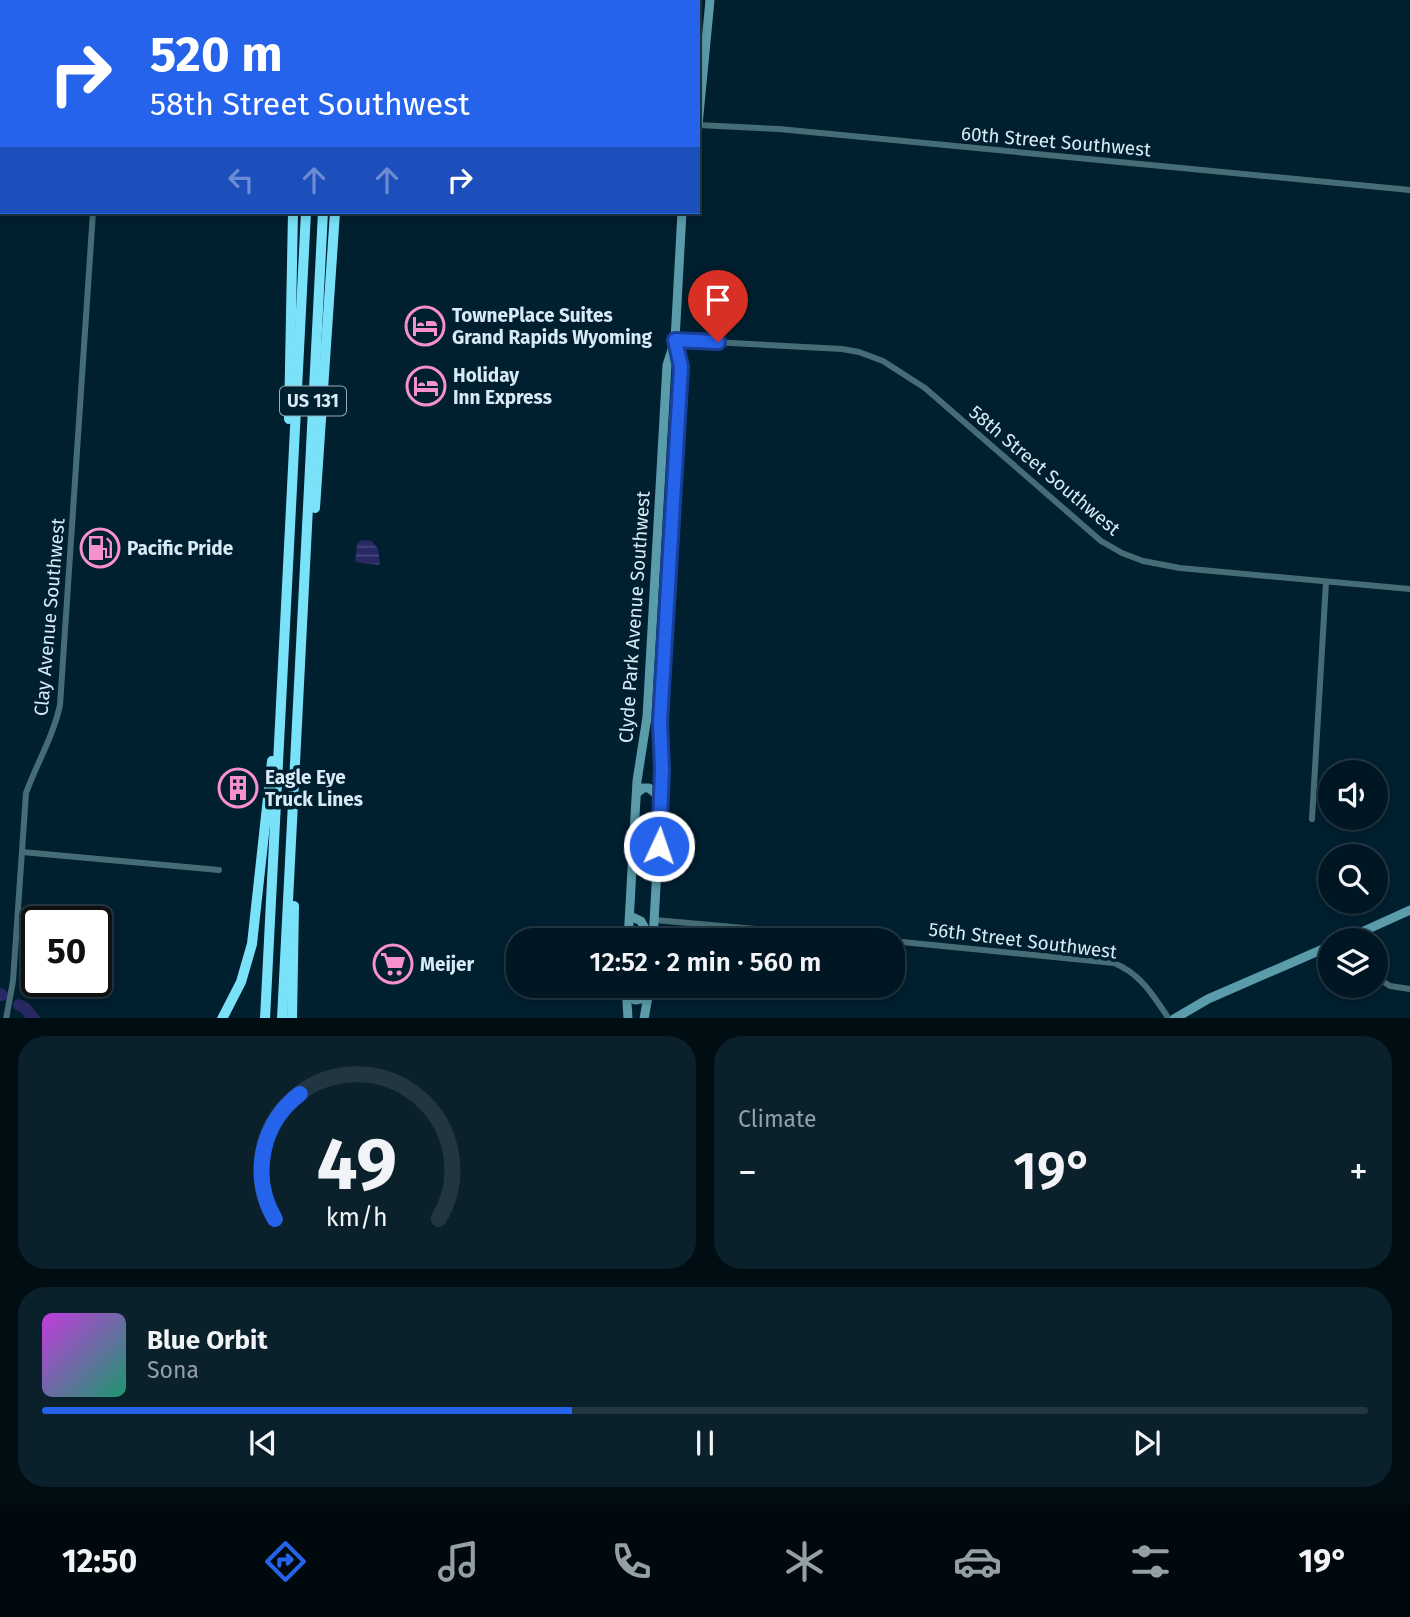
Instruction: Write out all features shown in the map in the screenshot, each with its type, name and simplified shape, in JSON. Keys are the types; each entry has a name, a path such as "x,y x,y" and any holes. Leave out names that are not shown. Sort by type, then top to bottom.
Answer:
{"highway":[{"path":"291,502 289,398 293,214"},
{"name":"US 131","path":"265,1018 306,214"},
{"name":"US 131","path":"282,1018 323,214"},
{"path":"303,590 315,506 335,214"},
{"path":"222,1018 241,982 254,934 282,672"},
{"path":"290,864 295,920 292,1018"}],"main road":[{"path":"700,104 710,0"},
{"name":"Clyde Park Avenue Southwest","path":"629,928 637,793 646,730 667,365 675,340 682,214"},
{"name":"Clyde Park Avenue Southwest","path":"654,928 661,806 662,694 681,367 675,340"},
{"path":"649,676 658,680 662,694"},
{"path":"637,793 645,788 653,789 661,806"},
{"path":"1374,928 1410,911"},
{"path":"630,916 637,918 646,928"},
{"path":"1174,1018 1208,999 1318,951"},
{"path":"627,998 628,1018"},
{"path":"634,998 648,998 643,1018"}],"street":[{"name":"60th Street Southwest","path":"700,125 779,129 1410,190"},
{"name":"Clay Avenue Southwest","path":"6,1018 12,981 26,793 34,770 50,741 60,705 93,214"},
{"name":"58th Street Southwest","path":"675,340 819,347 859,352 883,361 925,388 1091,533 1122,553 1143,561 1180,568 1410,590"},
{"path":"1312,819 1326,582"},
{"path":"22,852 219,870"},
{"path":"655,920 744,928"},
{"name":"56th Street Southwest","path":"905,942 1114,963 1142,981 1168,1018"},
{"path":"1388,985 1410,989"}],"shaded area":[{"path":"361,540 372,541 378,549 380,564 355,562 357,544"}],"waterway":[{"path":"19,1005 33,1018"}],"place":[{"name":"TownePlace Suites Grand Rapids Wyoming","path":"425,326"},
{"name":"Holiday Inn Express","path":"426,386"},
{"name":"Pacific Pride","path":"100,548"},
{"name":"Eagle Eye Truck Lines","path":"238,788"},
{"name":"Meijer","path":"393,964"}],"route":[{"path":"659,846 662,769 660,722 681,367 675,340 718,342"}]}
